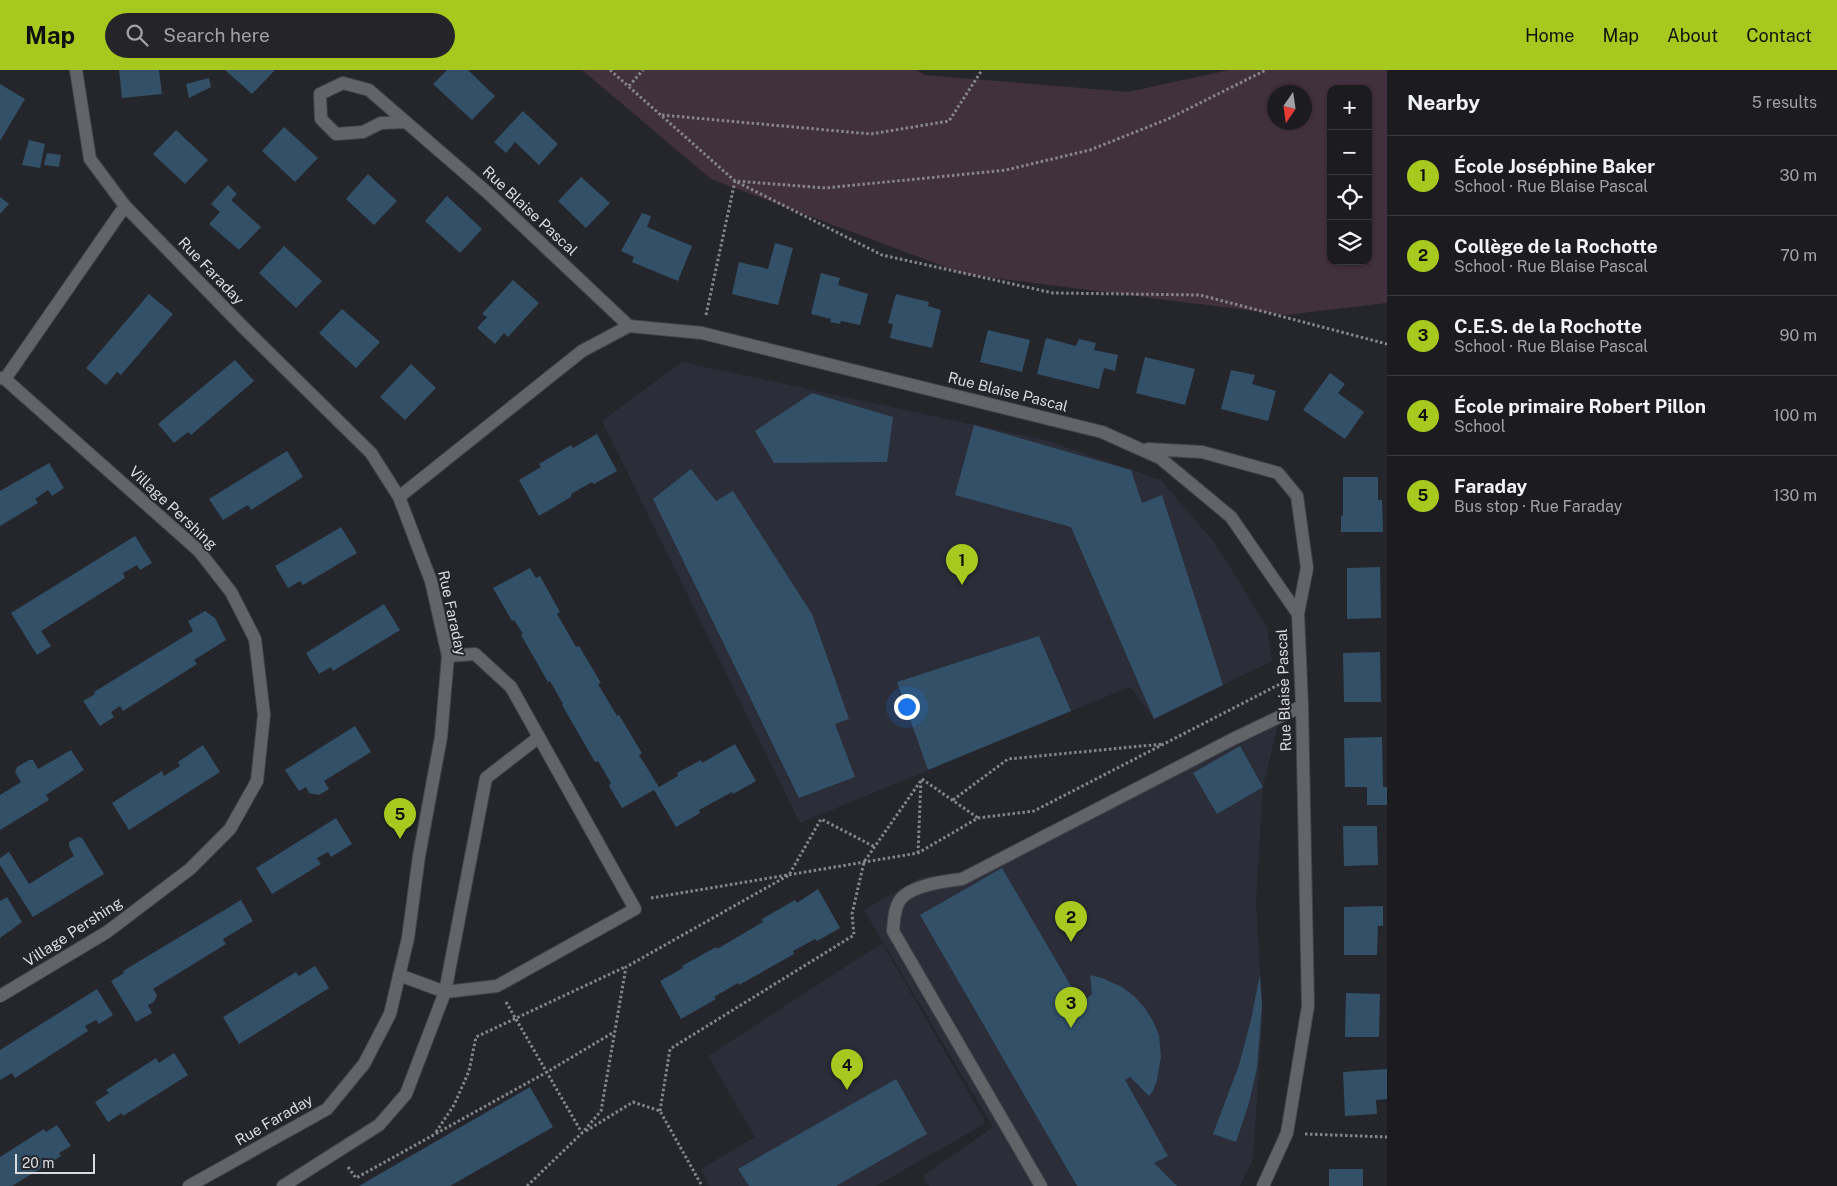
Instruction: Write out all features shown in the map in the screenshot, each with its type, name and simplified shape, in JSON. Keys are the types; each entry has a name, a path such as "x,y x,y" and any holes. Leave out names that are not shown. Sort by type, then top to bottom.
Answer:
{"street":[{"name":"Rue Faraday","path":"76,70 90,159 125,206 244,328 371,453 399,497 431,581 448,656 441,737 419,856 408,938 390,1014 364,1064 327,1109 189,1186"},
{"name":"Rue Blaise Pascal","path":"406,122 381,123 363,132 336,134 321,118 320,94 343,83 369,90 406,122 489,194 629,326 702,333 1102,432 1160,458 1231,516 1298,614 1301,673 1308,1006 1287,1134 1263,1186"},
{"path":"3,379 125,206"},
{"path":"399,497 582,351 629,326"},
{"name":"Village Pershing","path":"0,996 107,932 190,869 230,829 257,781 264,715 256,639 231,592 199,551 3,379"},
{"path":"1140,449 1202,452 1278,473 1297,496 1299,505 1307,568 1298,614"},
{"path":"399,975 445,992 498,986 635,909 511,687 475,654 448,656"},
{"path":"1040,1186 893,931 895,914 900,900 909,892 938,882 962,878 1233,739 1302,706"},
{"path":"283,1186 379,1125 406,1094 445,992 486,778 539,737"}],"path":[{"path":"610,70 735,181 882,255 1052,293 1200,295 1387,344"},
{"path":"629,86 644,70"},
{"path":"662,115 870,134 950,120 982,70"},
{"path":"735,181 826,188 1006,170 1090,150 1168,119 1266,70"},
{"path":"702,333 735,181"},
{"path":"631,902 918,853 978,818 1034,812 1301,673"},
{"path":"953,800 1008,759 1164,744"},
{"path":"922,779 978,818"},
{"path":"702,1186 660,1112 670,1049 854,935 852,914 864,862 922,779"},
{"path":"918,853 922,779"},
{"path":"435,1134 454,1105 469,1070 476,1037 626,967 789,875 821,818 875,847"},
{"path":"527,1186 582,1134 601,1111 626,967"},
{"path":"498,986 582,1134"},
{"path":"337,1152 356,1178 547,1072 615,1031"},
{"path":"582,1134 633,1102 660,1112"},
{"path":"1287,1134 1387,1137"}],"shaded area":[{"path":"582,70 917,70 925,75 1128,92 1229,70 1387,70 1387,303 1285,315 964,274 711,179"},
{"path":"682,362 1045,440 1161,480 1215,543 1267,627 1272,661 1154,719 1130,687 800,823 602,421"},
{"path":"1282,707 1263,787 1256,900 1260,973 1258,983 1262,992 1262,1022 1253,1159 1240,1186 929,1186 923,1176 993,1127 864,910 921,877 958,875"},
{"path":"882,943 986,1123 876,1186 709,1186 701,1169 755,1137 708,1056"}],"building":[{"path":"119,70 159,70 162,94 122,98"},
{"path":"225,70 275,70 252,94"},
{"path":"447,70 468,70 495,96 472,120 433,84"},
{"path":"209,78 211,87 189,98 186,84"},
{"path":"0,84 25,99 0,141"},
{"path":"523,111 558,144 539,165 515,142 506,153 494,142"},
{"path":"284,127 318,158 295,182 262,151"},
{"path":"176,130 208,160 185,184 153,154"},
{"path":"29,140 45,144 40,168 22,165"},
{"path":"47,153 61,155 59,167 44,165"},
{"path":"368,174 397,201 374,225 346,199"},
{"path":"581,177 610,203 586,228 558,201"},
{"path":"228,185 237,194 231,200 261,227 239,250 209,224 220,212 211,204"},
{"path":"447,196 482,229 460,253 425,221"},
{"path":"0,197 9,204 0,214"},
{"path":"642,213 651,216 647,227 692,246 678,281 632,262 634,257 621,251"},
{"path":"775,243 793,248 778,305 732,294 739,262 768,269"},
{"path":"284,246 322,281 296,308 259,273"},
{"path":"821,273 840,278 838,285 868,294 860,325 841,321 840,324 830,322 831,319 811,314"},
{"path":"513,280 539,303 508,337 504,333 495,344 477,328 487,317 482,314"},
{"path":"149,294 173,314 121,375 117,372 106,385 86,368"},
{"path":"896,294 929,302 928,306 941,310 932,348 890,338 893,324 888,323"},
{"path":"342,309 380,342 356,368 319,333"},
{"path":"988,330 1030,340 1022,372 980,362"},
{"path":"1046,338 1076,346 1079,339 1096,343 1094,350 1118,355 1115,371 1104,368 1099,389 1037,374"},
{"path":"1145,357 1195,369 1185,405 1136,393"},
{"path":"235,360 254,381 191,435 188,432 174,443 158,424"},
{"path":"411,364 436,388 405,420 380,397"},
{"path":"1231,370 1255,375 1252,384 1276,391 1268,421 1221,409"},
{"path":"1330,373 1345,384 1338,393 1364,412 1345,439 1303,410"},
{"path":"812,393 893,417 887,462 774,463 755,431"},
{"path":"974,425 1131,470 1142,503 1162,495 1223,685 1154,719 1071,527 955,495"},
{"path":"597,434 617,471 571,494 571,497 539,516 519,480 541,467 539,464 571,445 573,448"},
{"path":"287,451 303,477 251,510 248,505 223,520 209,499"},
{"path":"49,463 64,488 52,496 48,490 35,499 38,503 0,526 0,491"},
{"path":"691,469 716,501 733,491 812,614 849,719 835,724 855,777 799,798 653,499"},
{"path":"1343,477 1378,477 1378,500 1382,500 1383,532 1341,532"},
{"path":"341,527 357,553 303,585 300,581 288,588 275,566"},
{"path":"135,536 152,563 140,570 137,565 123,573 125,578 41,631 51,646 37,655 11,613"},
{"path":"1380,567 1381,618 1347,619 1347,568"},
{"path":"530,568 536,578 540,576 560,612 557,614 576,647 579,646 601,683 598,684 642,753 639,755 659,787 678,776 677,773 701,760 702,763 735,744 756,781 699,810 700,813 676,827 654,790 622,808 609,786 611,783 598,761 595,762 550,681 548,682 521,635 523,634 514,620 512,621 493,588"},
{"path":"384,604 400,630 333,671 331,667 319,674 306,653"},
{"path":"205,611 215,618 226,640 194,660 197,664 123,711 120,706 111,712 114,717 100,726 83,701 95,694 94,692 193,631 188,621"},
{"path":"1039,636 1071,711 928,770 897,682"},
{"path":"1380,652 1381,702 1344,702 1343,653"},
{"path":"355,726 371,752 324,781 329,789 319,795 309,793 306,787 299,791 285,770"},
{"path":"1382,737 1383,787 1387,787 1387,805 1367,805 1367,787 1345,787 1344,738"},
{"path":"203,745 220,772 129,830 112,803 162,771 164,776 180,766 178,762"},
{"path":"1240,746 1263,787 1217,814 1193,773"},
{"path":"71,750 84,770 46,795 49,800 0,830 0,795 21,782 15,772 17,767 29,760 33,760 38,769"},
{"path":"336,818 352,844 331,857 328,852 317,858 321,864 272,894 256,868"},
{"path":"1343,826 1377,826 1378,865 1344,866"},
{"path":"78,837 82,838 104,874 33,917 0,865 0,858 9,852 29,884 74,856 69,842"},
{"path":"1002,868 1081,1003 1092,994 1090,975 1102,978 1122,987 1134,996 1153,1021 1159,1035 1161,1057 1153,1091 1149,1096 1130,1077 1125,1080 1168,1156 1154,1163 1177,1186 1077,1186 920,915"},
{"path":"818,889 840,928 817,941 815,939 793,951 794,954 739,985 738,983 714,997 716,999 681,1019 660,981 683,968 682,966 716,947 717,949 763,922 762,919 795,900 797,903"},
{"path":"7,897 22,922 0,938 0,901"},
{"path":"241,900 253,921 223,939 226,944 153,989 157,995 154,1002 148,1005 152,1013 136,1022 111,981 124,973 123,971"},
{"path":"1383,906 1383,926 1378,926 1377,955 1344,955 1344,907"},
{"path":"315,966 329,988 239,1044 223,1017 296,972 299,976"},
{"path":"1260,974 1262,1006 1257,1068 1249,1103 1236,1142 1213,1134 1239,1065 1251,1020"},
{"path":"97,989 113,1015 99,1024 96,1020 85,1026 88,1031 15,1078 12,1073 0,1080 0,1050"},
{"path":"1346,993 1380,994 1379,1037 1345,1037"},
{"path":"174,1053 188,1075 123,1116 122,1113 108,1122 95,1102 109,1093 106,1090 156,1058 159,1063"},
{"path":"1387,1069 1387,1099 1376,1100 1377,1114 1345,1116 1343,1072"},
{"path":"896,1079 927,1134 836,1186 749,1186 738,1169"},
{"path":"530,1087 553,1127 450,1186 359,1186"},
{"path":"57,1125 71,1146 59,1153 61,1156 12,1186 0,1186 0,1157 44,1129 46,1132"},
{"path":"1329,1169 1363,1169 1363,1186 1329,1186"}],"place":[{"name":"École Joséphine Baker","path":"962,585"},
{"name":"Faraday","path":"400,839"},
{"name":"Collège de la Rochotte","path":"1071,942"},
{"name":"C.E.S. de la Rochotte","path":"1071,1028"},
{"name":"École primaire Robert Pillon","path":"847,1090"}]}
